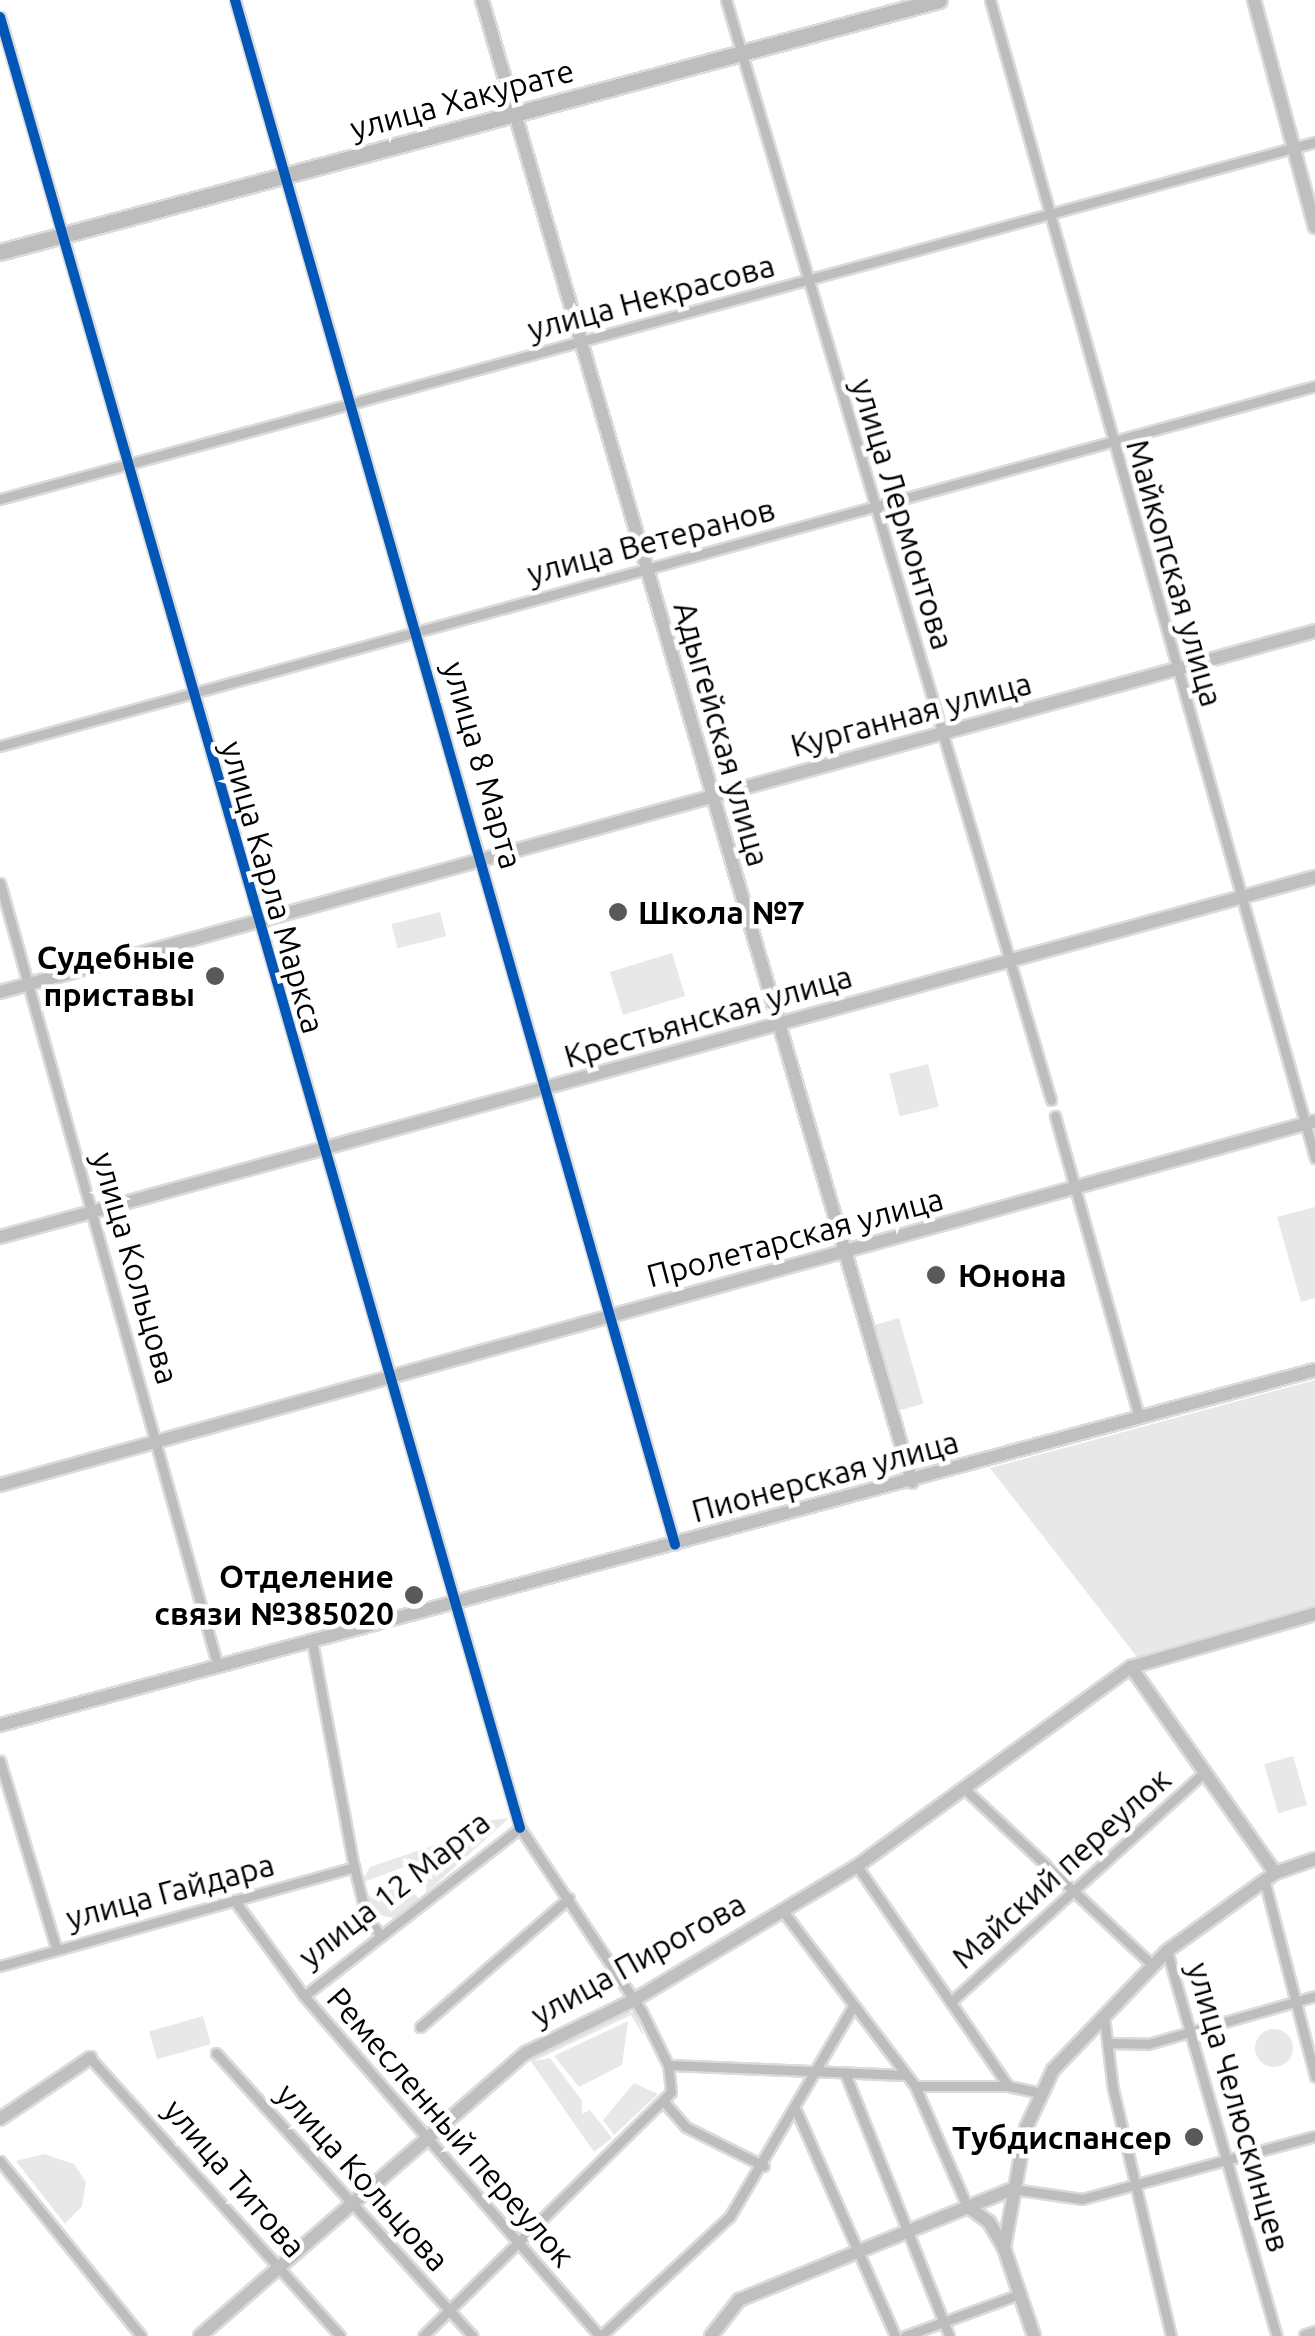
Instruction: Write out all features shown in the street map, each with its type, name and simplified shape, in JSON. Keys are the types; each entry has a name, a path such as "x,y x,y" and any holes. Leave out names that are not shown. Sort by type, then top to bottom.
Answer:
{"main road":[{"name":"улица Хакурате","path":"0,252 938,0"}],"street":[{"name":"улица 8 Марта","path":"235,0 551,1090 675,1546"},
{"name":"Адыгейская улица","path":"482,0 912,1482"},
{"name":"улица Лермонтова","path":"726,0 1051,1100"},
{"name":"Майкопская улица","path":"990,0 1111,443 1310,1122 1315,1158"},
{"path":"1254,0 1315,227"},
{"name":"улица Карла Маркса","path":"0,17 255,923 520,1828 634,2000 668,2065"},
{"name":"улица Некрасова","path":"0,499 1315,142"},
{"name":"улица Ветеранов","path":"0,746 416,628 1315,386"},
{"name":"Курганная улица","path":"0,992 1315,630"},
{"name":"Крестьянская улица","path":"0,1237 551,1090 776,1022 1315,877"},
{"name":"улица Кольцова","path":"0,883 159,1441 218,1667"},
{"path":"1056,1116 1140,1418"},
{"name":"Пролетарская улица","path":"0,1485 1310,1122"},
{"name":"Пионерская улица","path":"0,1724 675,1546 1315,1370"},
{"path":"1315,1614 1131,1667 1270,1878 1293,2002 1315,2077"},
{"path":"312,1642 354,1867 367,1920 381,1935"},
{"name":"улица Пирогова","path":"200,2336 526,2053 634,2000 857,1866 968,1792 1131,1667"},
{"path":"0,1761 56,1948"},
{"name":"Майский переулок","path":"953,2000 1202,1774"},
{"name":"улица Челюскинцев","path":"968,1792 1152,1964"},
{"name":"улица 12 Марта","path":"304,1996 520,1828"},
{"path":"1034,2336 1004,2248 1013,2189 1038,2092 1152,1964 1270,1878 1315,1860"},
{"path":"857,1866 953,2000 1008,2086"},
{"name":"улица Гайдара","path":"0,1966 354,1867"},
{"path":"420,2026 569,1898"},
{"name":"Ремесленный переулок","path":"234,1900 304,1996 600,2336"},
{"path":"782,1910 852,2008 915,2086 968,2206 1004,2248"},
{"name":"улица Челюскинцев","path":"1168,1951 1194,2030 1277,2336"},
{"path":"1109,2043 1128,2047 1315,1996"},
{"path":"600,2336 730,2216 764,2166 852,2008"},
{"path":"1104,2017 1135,2186 1172,2336"},
{"name":"улица Кольцова","path":"216,2053 473,2336"},
{"path":"0,2118 90,2058"},
{"name":"улица Титова","path":"90,2058 340,2336"},
{"path":"423,2336 665,2103 668,2065 906,2074"},
{"path":"846,2073 949,2336"},
{"path":"915,2086 1008,2086 1038,2092"},
{"path":"665,2103 686,2127 764,2166"},
{"path":"796,2110 860,2248 895,2336"},
{"path":"711,2336 739,2300 1013,2189 1082,2199 1315,2136"},
{"path":"0,2160 141,2336"},
{"path":"905,2336 1017,2295"},
{"path":"1306,2336 1315,2333"}],"shaded area":[{"path":"440,912 446,936 398,948 391,924"},
{"path":"672,953 685,996 623,1015 610,972"},
{"path":"928,1064 939,1107 900,1116 889,1074"},
{"path":"1315,1207 1315,1298 1301,1302 1277,1217"},
{"path":"899,1318 924,1404 900,1410 875,1325"},
{"path":"1315,1380 1315,1606 1137,1657 990,1468"},
{"path":"1293,1756 1307,1805 1278,1813 1264,1764"},
{"path":"509,1818 426,1893 427,1858 361,1883 370,1867 470,1833 469,1823"},
{"path":"406,1885 419,1899 395,1918 372,1914 365,1898"},
{"path":"627,2012 636,2012 644,2037 631,2015 534,2061 550,2058 582,2101 582,2114 590,2110 612,2138 594,2152 530,2060"},
{"path":"203,2016 211,2044 157,2059 149,2031"},
{"path":"628,2021 622,2065 579,2087 554,2056"},
{"path":"1274,2029 1287,2035 1293,2048 1287,2061 1274,2067 1261,2061 1255,2048 1261,2035"},
{"path":"634,2083 658,2094 614,2135 603,2120"},
{"path":"44,2154 74,2164 86,2182 82,2206 65,2224 16,2161"}],"cycle path":[{"path":"235,0 675,1545"},
{"path":"0,17 520,1828"}],"place":[{"name":"Школа №7","path":"618,912"},
{"name":"Судебные приставы","path":"215,976"},
{"name":"Юнона","path":"936,1275"},
{"name":"Отделение связи №385020","path":"414,1595"},
{"name":"Тубдиспансер","path":"1194,2137"}]}
